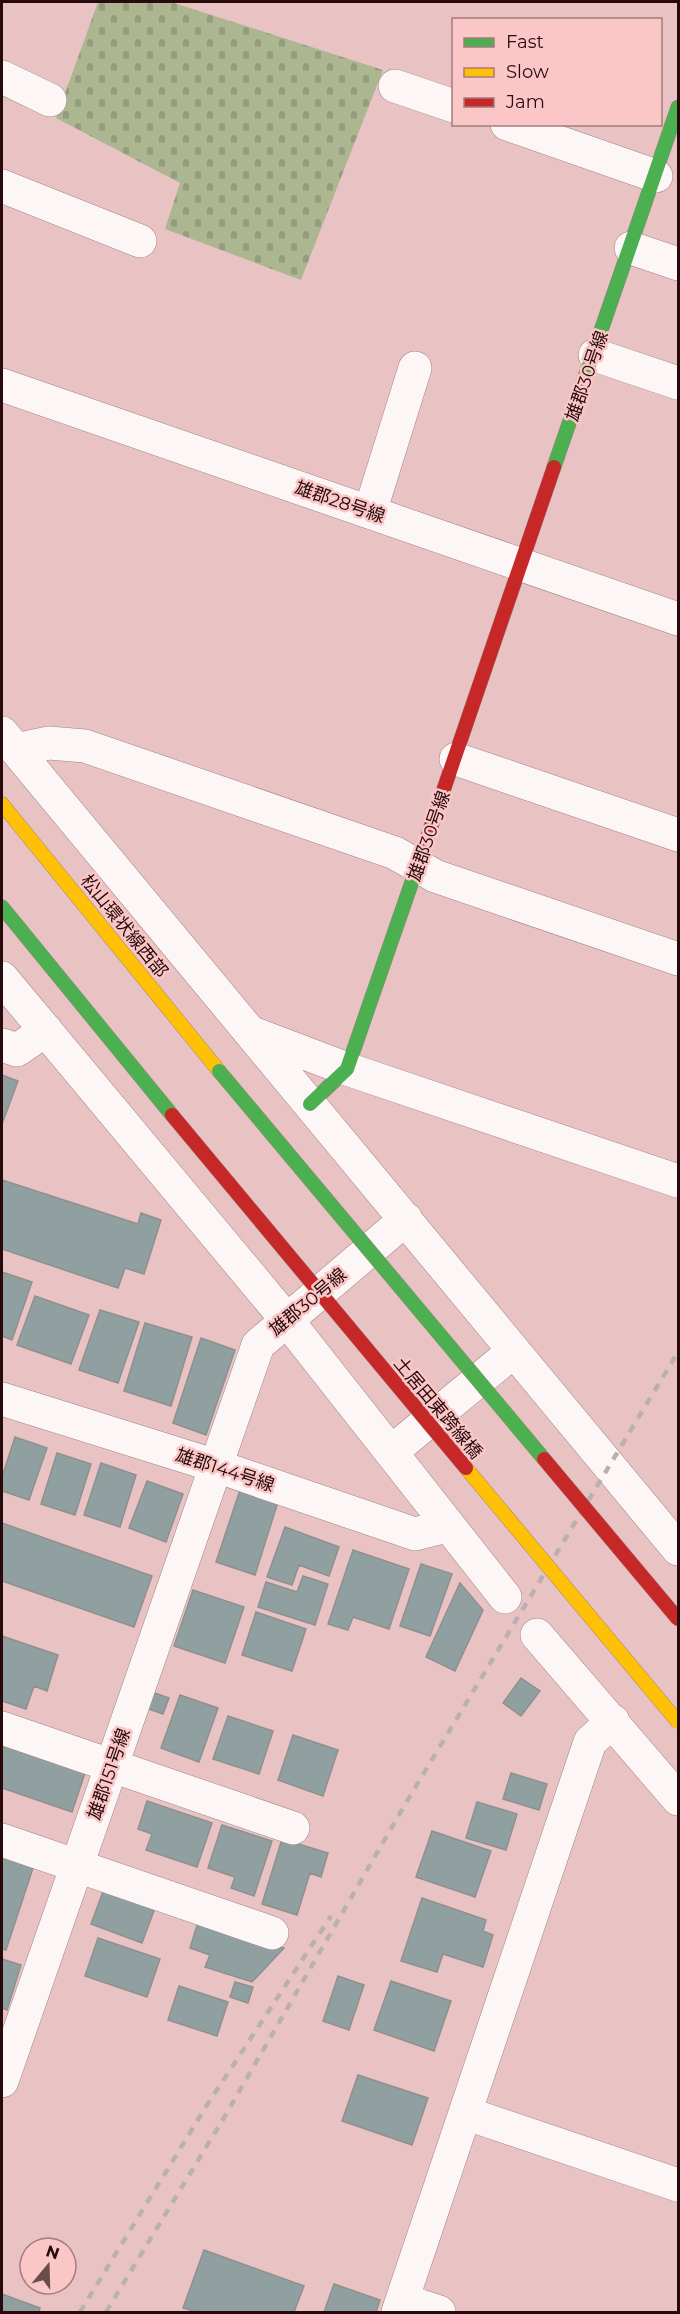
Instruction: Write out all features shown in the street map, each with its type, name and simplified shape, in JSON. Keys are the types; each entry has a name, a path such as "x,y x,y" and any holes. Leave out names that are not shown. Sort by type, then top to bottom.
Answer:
{"street":[{"path":"2,78 50,100"},
{"path":"395,86 452,106"},
{"name":"雄郡30号線","path":"310,1104 347,1069 631,248 665,165 678,107"},
{"path":"515,126 665,165"},
{"path":"2,186 140,241"},
{"path":"631,248 678,264"},
{"path":"595,355 678,383"},
{"path":"370,512 415,368"},
{"name":"雄郡28号線","path":"2,385 678,619"},
{"path":"9,741 86,746 395,853 435,876 678,959"},
{"path":"9,741 678,1549"},
{"path":"456,759 678,835"},
{"name":"松山環状線西部","path":"2,804 219,1071 678,1619"},
{"name":"土居田東跨線橋","path":"2,907 172,1115 678,1722"},
{"path":"2,978 286,1319 505,1597"},
{"path":"2,1045 17,1050 46,1030"},
{"path":"250,1032 347,1069 678,1181"},
{"name":"雄郡30号線","path":"216,1466 258,1345 406,1219"},
{"path":"392,1452 514,1351"},
{"name":"雄郡144号線","path":"2,1399 216,1466 415,1534 447,1526"},
{"name":"雄郡151号線","path":"3,2070 112,1767 216,1466"},
{"path":"537,1635 675,1788"},
{"path":"439,2313 400,2306 590,1742 613,1721"},
{"path":"2,1728 292,1827"},
{"path":"2,1840 272,1933"},
{"path":"465,2113 678,2185"}],"green space":[{"path":"98,2 171,2 383,70 301,280 165,229 180,183 56,118"}],"building":[{"path":"2,1075 18,1081 2,1124"},
{"path":"2,1180 138,1224 141,1213 161,1220 144,1274 125,1268 118,1288 2,1249"},
{"path":"2,1272 32,1282 12,1340 2,1336"},
{"path":"35,1296 89,1315 71,1364 17,1345"},
{"path":"100,1310 139,1322 118,1383 79,1370"},
{"path":"145,1323 192,1337 171,1406 124,1391"},
{"path":"201,1338 235,1350 206,1435 173,1423"},
{"path":"15,1437 47,1448 29,1500 2,1491 2,1477"},
{"path":"57,1453 91,1464 75,1515 41,1504"},
{"path":"101,1463 136,1475 120,1527 84,1515"},
{"path":"147,1481 183,1494 166,1542 129,1528"},
{"path":"240,1490 278,1502 255,1575 216,1562"},
{"path":"2,1523 152,1576 134,1627 2,1581"},
{"path":"285,1527 339,1547 329,1576 299,1565 292,1585 267,1577"},
{"path":"353,1550 409,1569 389,1629 353,1617 348,1630 328,1624"},
{"path":"421,1564 452,1574 430,1636 400,1626"},
{"path":"303,1576 328,1584 315,1625 258,1607 266,1582 297,1592"},
{"path":"460,1583 483,1610 455,1671 426,1657"},
{"path":"193,1590 244,1607 225,1663 174,1646"},
{"path":"256,1612 306,1629 292,1671 242,1655"},
{"path":"2,1636 58,1655 47,1691 34,1686 26,1709 2,1701"},
{"path":"521,1678 540,1691 521,1716 503,1703"},
{"path":"149,1691 169,1698 163,1714 143,1707"},
{"path":"180,1695 218,1708 199,1762 161,1748"},
{"path":"228,1716 273,1731 259,1774 213,1759"},
{"path":"293,1735 338,1750 323,1796 278,1780"},
{"path":"2,1741 86,1770 72,1812 2,1788"},
{"path":"511,1773 547,1784 539,1810 503,1799"},
{"path":"147,1801 212,1823 197,1867 146,1850 152,1834 138,1829"},
{"path":"477,1802 517,1814 506,1850 466,1838"},
{"path":"222,1825 272,1841 254,1896 231,1888 235,1877 208,1868"},
{"path":"432,1831 491,1851 475,1897 416,1877"},
{"path":"282,1839 328,1853 321,1877 310,1873 297,1915 262,1904"},
{"path":"2,1855 34,1865 6,1950 2,1949"},
{"path":"104,1889 155,1908 142,1943 91,1924"},
{"path":"422,1898 486,1920 483,1931 493,1935 483,1967 443,1954 437,1972 401,1961"},
{"path":"199,1919 284,1948 252,1982 205,1967 210,1955 190,1948"},
{"path":"98,1938 160,1959 147,1997 85,1976"},
{"path":"2,1959 21,1965 7,2010 2,2008"},
{"path":"338,1976 364,1985 349,2030 323,2021"},
{"path":"391,1981 451,2001 434,2051 374,2030"},
{"path":"235,1982 253,1987 248,2003 230,1997"},
{"path":"179,1986 228,2002 217,2036 168,2020"},
{"path":"358,2075 428,2098 412,2145 342,2121"},
{"path":"204,2250 304,2286 294,2312 197,2312 183,2308"},
{"path":"334,2284 380,2300 376,2312 324,2312"},
{"path":"2,2294 40,2308 39,2312 2,2312"}],"railway":[{"path":"106,2312 225,2116 407,1801 678,1352"},
{"path":"80,2312 207,2105 331,1916"}],"traffic: fast":[{"path":"554,467 678,107"},
{"path":"310,1104 347,1069 423,850"},
{"path":"2,907 172,1115"},
{"path":"219,1071 544,1459"}],"traffic: slow":[{"path":"2,804 219,1071"},
{"path":"466,1468 678,1722"}],"traffic: jam":[{"path":"423,850 554,467"},
{"path":"172,1115 466,1468"},
{"path":"544,1459 678,1619"}]}
